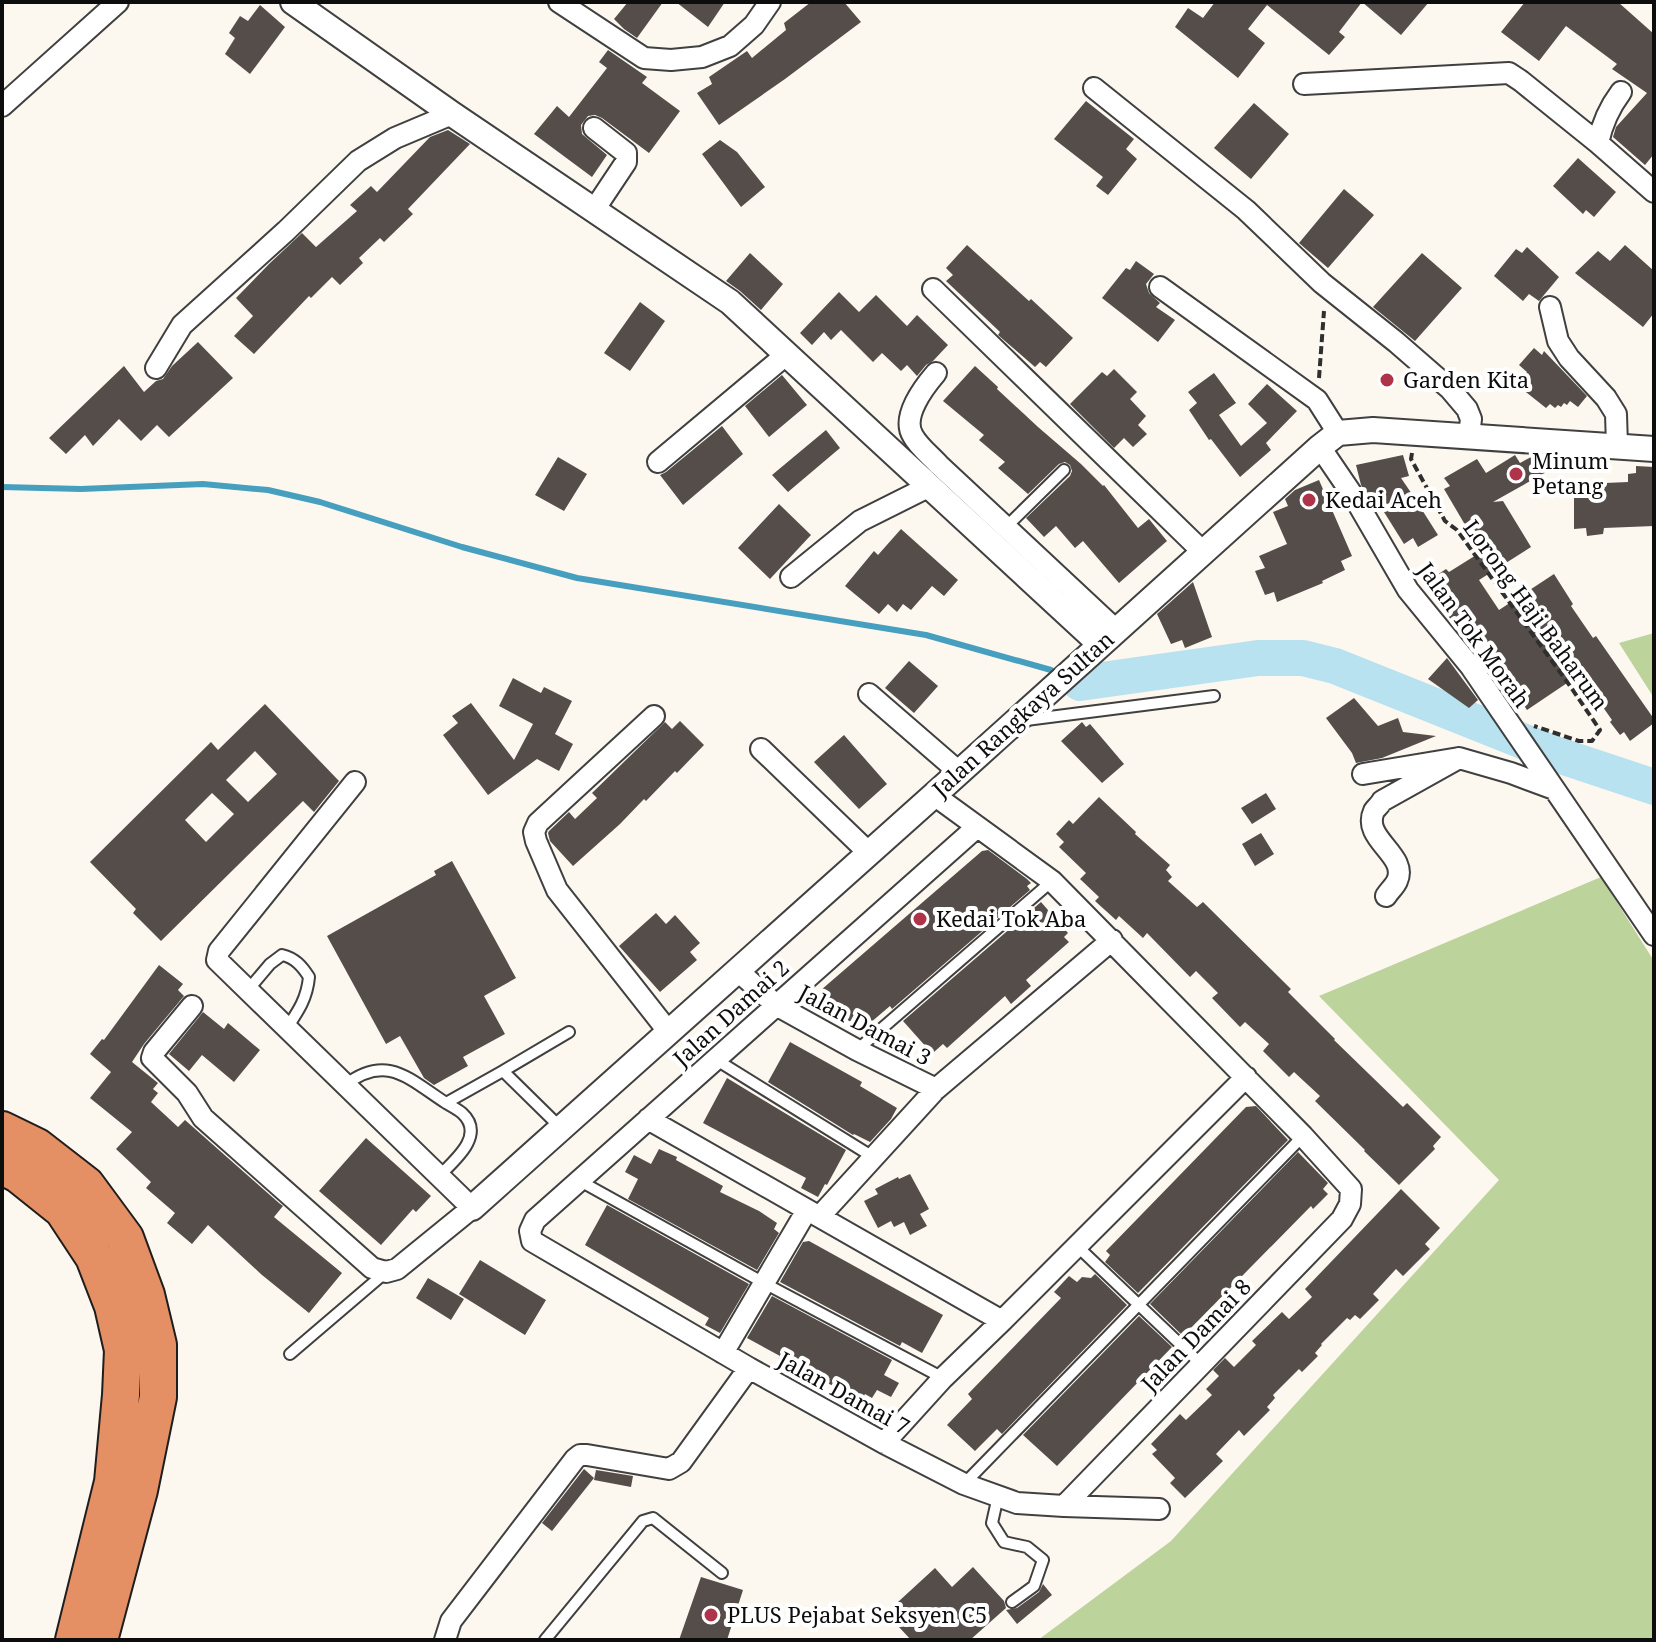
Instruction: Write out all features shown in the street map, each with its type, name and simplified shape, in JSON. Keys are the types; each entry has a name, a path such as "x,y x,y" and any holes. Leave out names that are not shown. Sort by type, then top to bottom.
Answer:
{"highway":[{"path":"2,1130 37,1147 86,1185 125,1238 146,1295 158,1345 158,1397 139,1490 88,1634"},
{"path":"2,1166 18,1174 63,1210 79,1233 94,1257 108,1293 123,1350 113,1482 88,1634"}],"street":[{"path":"2,106 118,2"},
{"path":"293,2 730,302 930,486 1108,637"},
{"path":"559,2 644,58 671,60 702,57 730,46 754,25 770,2"},
{"path":"1304,84 1509,73 1654,192"},
{"path":"1094,88 1246,210 1322,283 1450,389 1467,409 1471,419 1469,435"},
{"path":"1598,143 1602,125 1621,92"},
{"path":"156,368 182,325 358,161 395,138 452,114"},
{"path":"594,128 626,153 626,162 594,210"},
{"path":"1160,287 1317,400"},
{"path":"933,289 1203,552"},
{"path":"1550,307 1558,341 1616,414 1617,446"},
{"path":"658,462 787,354"},
{"path":"936,373 920,392 909,424 911,433 939,465 1006,527 1108,637"},
{"name":"Jalan Tok Morah","path":"1317,400 1329,440 1362,510 1408,590 1471,667 1554,789"},
{"path":"1329,440 1373,430 1415,431 1654,449"},
{"name":"Jalan Rangkaya Sultan","path":"472,1208 1329,440"},
{"path":"791,577 860,521 930,486"},
{"path":"869,694 959,772"},
{"path":"654,716 538,823 534,832 557,890 668,1031"},
{"path":"761,749 869,853"},
{"path":"1386,896 1397,882 1400,870 1371,823 1374,812 1382,801 1459,758"},
{"path":"1363,774 1459,758 1554,789 1654,935"},
{"path":"192,1006 152,1058 187,1093 203,1118 372,1268 386,1272 397,1269 472,1208 217,960 219,951 355,782"},
{"path":"934,795 1052,881 1303,1136"},
{"name":"Jalan Damai 2","path":"532,1241 530,1231 535,1220 977,827"},
{"path":"723,1353 764,1283 814,1213 873,1157 936,1089 1112,940"},
{"name":"Jalan Damai 3","path":"737,970 776,1005 936,1089"},
{"path":"884,1443 943,1378 1246,1077"},
{"path":"648,1119 1002,1321"},
{"name":"Jalan Damai 8","path":"1064,1506 1342,1219 1350,1204 1351,1189 1303,1136"},
{"name":"Jalan Damai 7","path":"532,1241 749,1368 964,1484 1017,1503 1159,1509"},
{"path":"445,1640 451,1621 575,1459 587,1455 669,1469 681,1462 749,1368"}],"lane":[{"path":"1006,527 1064,470"},
{"path":"1015,721 1214,696"},
{"path":"857,1050 1052,881"},
{"path":"248,990 282,955 301,965 309,977 307,993 287,1028"},
{"path":"446,1103 569,1032"},
{"path":"715,1059 873,1157"},
{"path":"345,1085 358,1075 375,1069 387,1069 462,1114 469,1122 472,1133 456,1160 439,1176"},
{"path":"503,1071 561,1128"},
{"path":"964,1484 1303,1136"},
{"path":"580,1181 943,1378"},
{"path":"1077,1246 1201,1364"},
{"path":"290,1354 386,1272"},
{"path":"998,1496 992,1523 1004,1542 1027,1547 1043,1560 1034,1586 1012,1602"},
{"path":"545,1640 643,1521 653,1518 722,1573"}],"path":[{"path":"1317,400 1325,294 1322,283"},
{"name":"Lorong Haji Baharum","path":"1415,431 1411,459 1445,521 1457,530 1600,730 1592,741 1579,741 1534,725 1513,728"}],"green space":[{"path":"1654,633 1654,698 1619,643"},
{"path":"1601,877 1654,961 1654,1640 1038,1640 1171,1541 1499,1180 1319,996"}],"building":[{"path":"628,2 663,2 637,38 614,19"},
{"path":"676,2 725,2 708,27"},
{"path":"811,2 844,2 861,22 719,125 697,93 712,84 709,77 747,51 752,58 786,30 784,23"},
{"path":"1215,2 1362,2 1339,32 1345,37 1329,55 1267,5 1248,29 1265,43 1238,78 1175,27 1188,8 1203,18"},
{"path":"1362,2 1429,2 1401,35"},
{"path":"1525,2 1618,2 1654,34 1654,154 1645,165 1613,137 1616,127 1647,93 1612,69 1617,64 1566,26 1539,61 1501,32"},
{"path":"260,5 285,27 250,74 225,54 235,38 229,33 240,16 248,21"},
{"path":"608,50 647,77 642,83 680,111 649,153 602,118 588,116 581,125 582,134 607,155 592,177 534,134 557,106 569,117 607,68 599,62"},
{"path":"1086,101 1134,139 1126,149 1137,159 1108,195 1096,186 1103,177 1054,139"},
{"path":"1254,103 1289,134 1251,179 1214,148"},
{"path":"448,130 470,144 408,209 413,214 384,242 380,238 359,258 363,263 340,285 332,277 311,298 309,296 254,354 234,336 253,316 236,298 269,264 302,233 316,247 357,211 350,205 371,186 377,192 430,137"},
{"path":"720,140 737,152 765,187 741,207 702,154"},
{"path":"1578,158 1616,192 1594,217 1586,210 1583,214 1553,186"},
{"path":"1344,189 1374,215 1328,268 1299,243"},
{"path":"967,245 1073,338 1046,367 1040,362 1035,367 998,335 1000,332 946,281 953,275 946,268"},
{"path":"1625,245 1654,271 1654,313 1643,327 1575,273 1598,251 1610,261"},
{"path":"1527,247 1559,277 1539,301 1529,294 1523,301 1494,276 1516,249 1522,253"},
{"path":"750,253 783,284 761,310 726,281"},
{"path":"1422,253 1462,288 1415,341 1373,307"},
{"path":"1136,261 1154,274 1146,284 1149,293 1160,303 1156,307 1175,320 1158,342 1102,298 1126,268 1130,270"},
{"path":"839,292 859,312 876,295 907,326 917,315 948,345 917,376 907,365 901,371 882,353 873,362 841,330 831,340 824,332 812,345 800,333"},
{"path":"640,302 665,321 630,371 604,353"},
{"path":"198,342 233,378 169,437 157,425 141,441 119,419 93,446 85,435 66,454 49,438 124,366 144,392 163,379"},
{"path":"1534,348 1542,355 1544,351 1587,396 1578,407 1570,401 1561,407 1558,405 1555,408 1550,404 1546,408 1521,388 1529,380 1524,376 1527,372 1519,365"},
{"path":"975,366 1104,485 1138,528 1149,519 1167,541 1119,583 1083,541 1075,548 1056,526 1044,537 1026,518 1070,476 1070,465 1065,462 1059,464 1028,494 998,468 1005,462 979,440 984,435 943,401"},
{"path":"1114,369 1137,392 1130,399 1146,416 1138,425 1147,434 1133,447 1124,438 1114,448 1070,404 1102,372 1107,376"},
{"path":"1214,373 1236,403 1219,415 1241,446 1267,423 1248,404 1267,384 1297,411 1266,443 1271,450 1240,477 1189,410 1197,403 1188,392"},
{"path":"782,375 807,405 769,437 745,406"},
{"path":"722,426 743,454 683,505 660,475"},
{"path":"826,430 840,448 788,492 772,475"},
{"path":"1403,455 1409,476 1401,478 1438,535 1418,547 1413,538 1404,544 1374,496 1369,497 1361,485 1356,465"},
{"path":"1515,455 1520,463 1539,456 1548,471 1493,502 1503,501 1531,547 1479,580 1499,610 1554,574 1593,638 1596,636 1654,719 1654,723 1630,741 1624,732 1620,735 1593,693 1587,698 1573,679 1527,710 1505,677 1509,674 1474,624 1461,634 1425,583 1481,552 1444,489 1450,486 1444,478 1477,459 1486,473"},
{"path":"558,457 587,474 564,511 535,495"},
{"path":"1636,466 1654,467 1654,526 1604,528 1603,534 1587,536 1586,528 1574,529 1574,492 1582,491 1582,484 1628,482 1628,474 1636,473"},
{"path":"1319,480 1352,556 1341,561 1345,570 1277,602 1274,592 1265,595 1255,571 1265,568 1259,556 1287,544 1273,512 1288,506 1285,499 1295,490"},
{"path":"779,504 811,535 770,579 738,548"},
{"path":"901,529 958,580 944,596 932,586 911,610 903,604 897,612 888,604 879,614 845,586 874,551 878,555"},
{"path":"1193,582 1212,637 1185,648 1182,640 1171,644 1157,614"},
{"path":"1447,658 1478,700 1469,708 1428,679"},
{"path":"909,661 938,686 914,713 885,688"},
{"path":"513,678 541,693 544,687 572,701 555,734 573,744 559,771 537,759 488,795 443,735 458,723 452,716 471,703 514,760 533,724 499,706"},
{"path":"1354,698 1378,726 1398,718 1403,732 1436,736 1382,758 1356,763 1326,718"},
{"path":"265,704 339,781 314,812 303,801 161,941 133,913 136,909 90,862 211,742 218,750","holes":["255,751 277,774 248,802 226,780","212,793 234,814 206,842 185,820"]},
{"path":"680,721 704,745 573,866 550,841 549,831 569,812 575,819 597,798 592,793 665,722 672,729"},
{"path":"1082,722 1086,727 1090,724 1124,764 1102,783 1061,741"},
{"path":"844,735 887,784 859,809 814,762"},
{"path":"1266,793 1276,809 1252,824 1241,808"},
{"path":"1099,797 1170,865 1166,870 1172,877 1168,881 1197,907 1203,902 1291,989 1288,992 1334,1040 1403,1107 1407,1103 1441,1137 1433,1146 1435,1149 1399,1185 1315,1101 1320,1096 1294,1072 1289,1077 1263,1051 1269,1044 1245,1022 1240,1027 1212,998 1218,993 1196,971 1190,977 1147,933 1143,938 1119,916 1116,920 1095,901 1099,897 1080,879 1086,873 1059,847 1064,842 1056,834 1069,820 1073,824"},
{"path":"1261,833 1274,854 1255,866 1242,844"},
{"path":"988,850 1027,879 1031,883 1027,886 1030,890 892,1009 890,1006 863,1029 823,1006 821,990 982,851"},
{"path":"452,861 516,978 484,996 505,1034 463,1057 468,1066 434,1085 424,1078 400,1036 386,1044 327,936 436,875 434,871"},
{"path":"1041,902 1068,933 1064,937 1069,942 1026,980 1031,986 1011,1004 1005,996 947,1048 943,1044 934,1052 930,1047 928,1049 903,1021"},
{"path":"656,913 666,924 675,915 700,943 690,952 697,960 660,992 619,946"},
{"path":"159,965 183,984 178,990 184,996 132,1062 158,1083 153,1089 158,1093 151,1102 178,1127 185,1120 283,1206 274,1217 342,1273 309,1313 208,1225 192,1244 167,1223 175,1213 146,1188 151,1182 116,1149 132,1132 90,1098 111,1072 90,1054 104,1040"},
{"path":"203,1012 224,1029 228,1023 260,1050 234,1082 202,1055 189,1071 169,1054"},
{"path":"790,1042 862,1082 860,1086 897,1108 870,1142 853,1135 768,1082"},
{"path":"727,1078 846,1150 818,1197 801,1188 806,1178 703,1123"},
{"path":"1256,1106 1288,1140 1138,1293 1105,1262 1110,1255 1106,1251 1246,1107"},
{"path":"366,1138 431,1196 416,1212 413,1209 381,1245 319,1191"},
{"path":"659,1149 723,1186 720,1192 777,1223 774,1229 779,1233 757,1270 628,1199 638,1179 625,1172 634,1155 651,1164"},
{"path":"1298,1152 1328,1183 1323,1189 1328,1194 1313,1209 1311,1206 1183,1336 1150,1304"},
{"path":"910,1174 929,1209 920,1214 927,1226 910,1235 904,1222 894,1227 891,1221 878,1228 864,1201 878,1194 875,1189"},
{"path":"1401,1189 1440,1228 1425,1244 1430,1249 1403,1276 1396,1269 1373,1294 1379,1300 1360,1319 1355,1315 1350,1320 1347,1318 1321,1344 1315,1353 1318,1356 1302,1372 1299,1369 1273,1395 1275,1398 1267,1407 1270,1410 1244,1436 1239,1430 1216,1454 1223,1461 1185,1498 1170,1483 1175,1478 1152,1454 1157,1450 1151,1444 1180,1414 1186,1420 1212,1395 1206,1389 1219,1376 1213,1370 1225,1358 1234,1367 1256,1345 1252,1341 1282,1312 1289,1319 1312,1297 1305,1289"},
{"path":"607,1205 749,1284 720,1333 705,1325 709,1318 585,1245"},
{"path":"809,1241 943,1315 922,1353 902,1342 900,1346 780,1282 803,1242"},
{"path":"480,1260 546,1300 525,1335 459,1294"},
{"path":"1095,1274 1127,1305 1002,1434 997,1429 975,1451 947,1425 972,1399 968,1394 1061,1298 1054,1292 1069,1276 1077,1282 1082,1277 1091,1278"},
{"path":"428,1278 464,1299 451,1320 416,1298"},
{"path":"772,1296 892,1360 884,1375 899,1383 891,1397 877,1390 872,1398 865,1394 862,1400 778,1359 780,1356 747,1338"},
{"path":"1139,1316 1172,1347 1057,1466 1023,1435"},
{"path":"584,1469 594,1478 552,1531 542,1523"},
{"path":"596,1470 633,1476 631,1487 594,1480"},
{"path":"973,1567 1004,1601 1006,1608 970,1640 911,1640 886,1613 935,1568 952,1587"},
{"name":"PLUS Pejabat Seksyen C5","path":"701,1577 743,1590 727,1640 679,1640"},
{"path":"1043,1584 1052,1595 1017,1624 1006,1610 1017,1608 1039,1592"}],"waterway":[{"path":"2,487 81,489 203,484 268,490 320,502 462,547 577,578 926,635 1051,670"},
{"path":"1080,683 1258,658 1303,658 1335,666 1555,754 1654,787"}],"place":[{"name":"Garden Kita","path":"1387,380"},
{"name":"Minum Petang","path":"1516,474"},
{"name":"Kedai Aceh","path":"1309,500"},
{"name":"Kedai Tok Aba","path":"920,919"},
{"name":"PLUS Pejabat Seksyen C5","path":"711,1615"}]}
